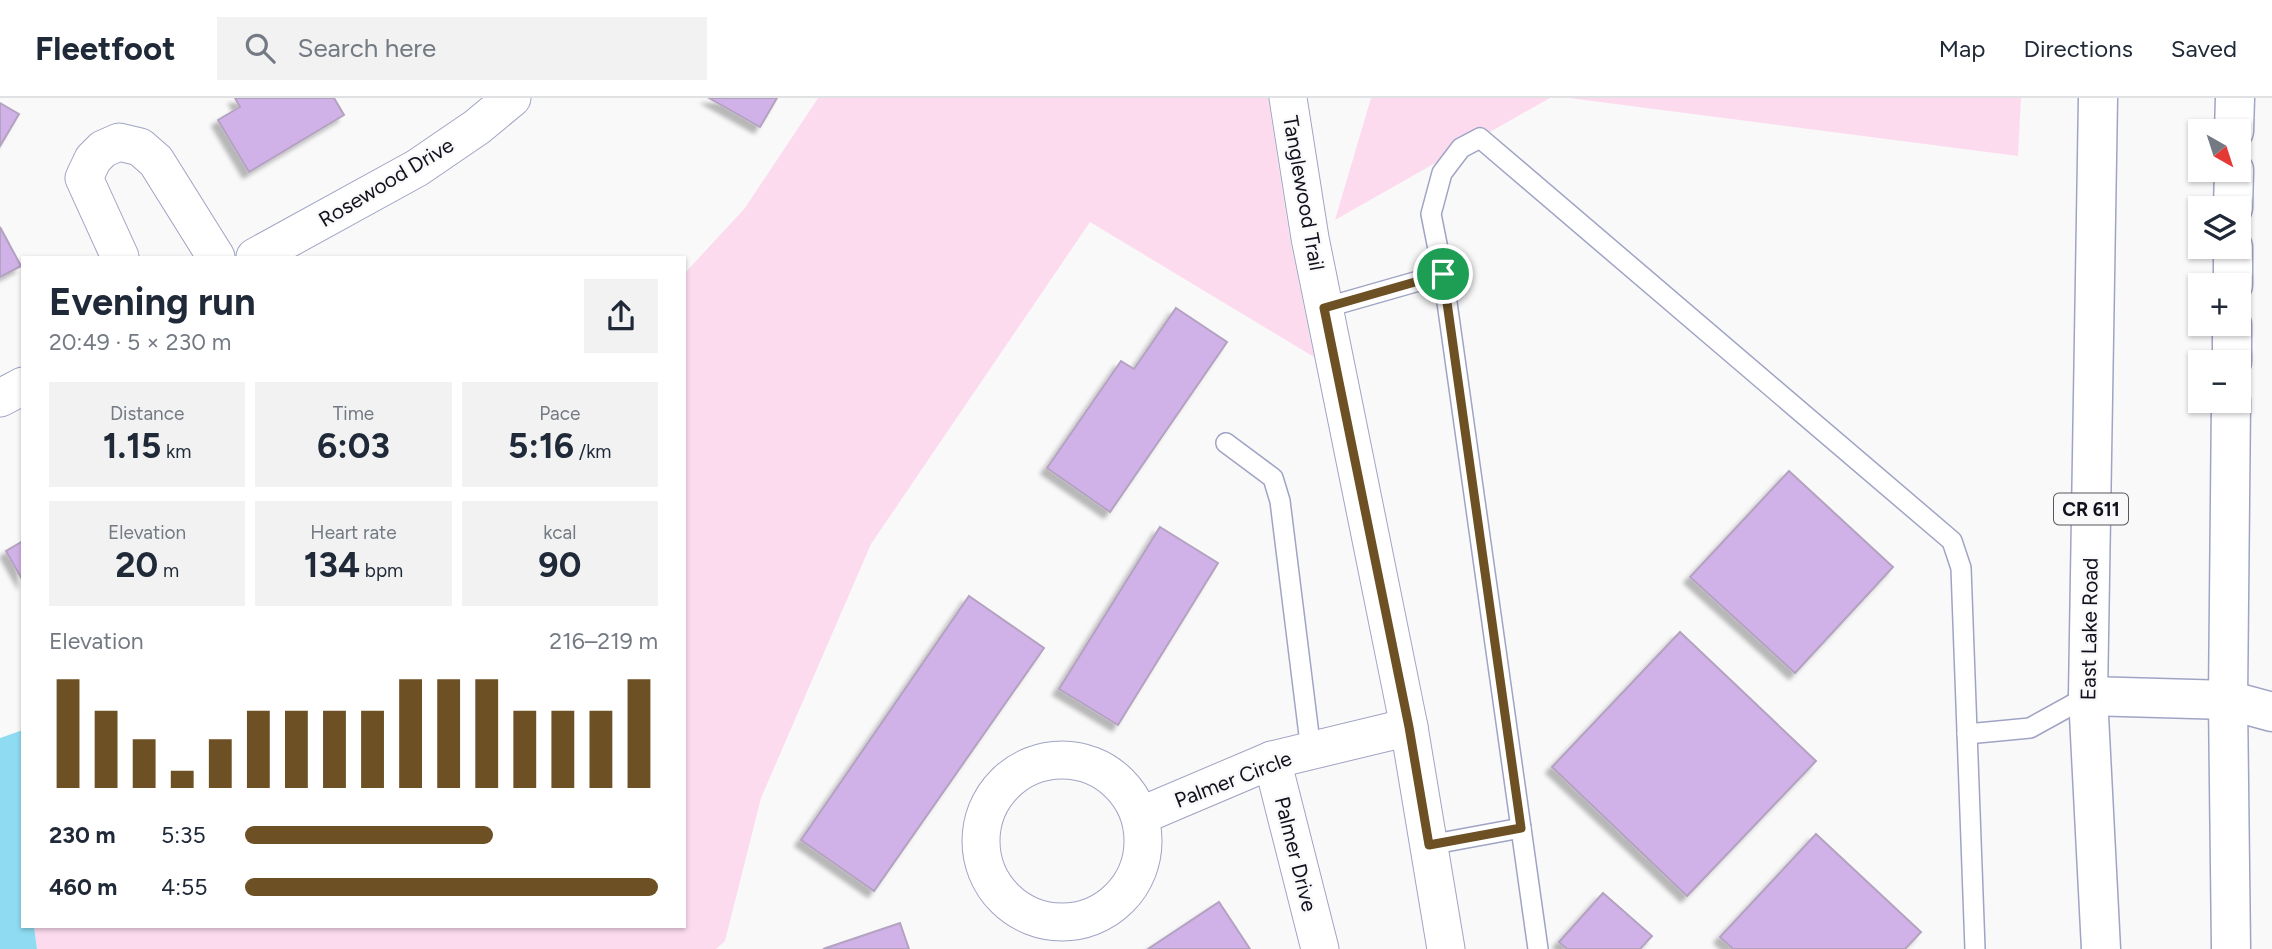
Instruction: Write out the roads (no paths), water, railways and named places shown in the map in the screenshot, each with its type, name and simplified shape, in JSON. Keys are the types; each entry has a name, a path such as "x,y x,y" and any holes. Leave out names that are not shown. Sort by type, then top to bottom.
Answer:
{"main road":[{"name":"East Lake Road","path":"2098,98 2088,696 2101,949"},
{"path":"2234,119 2235,98"},
{"path":"2231,413 2228,700 2231,949"},
{"path":"2228,700 2272,680"},
{"path":"2088,696 2228,700 2272,712"}],"street":[{"name":"Rosewood Drive","path":"257,256 417,168 477,127 512,98"},
{"name":"Tanglewood Trail","path":"1288,98 1310,238 1409,727 1446,949"},
{"path":"120,256 84,178 93,159 103,149 119,142 140,147 156,161 215,256"},
{"path":"0,398 21,387"},
{"name":"Palmer Circle","path":"1140,816 1272,760 1409,727"},
{"path":"1056,760 1083,762 1107,773 1128,792 1140,816 1144,842 1139,868 1126,892 1106,910 1082,921 1055,923 1042,920 1029,916 1006,902 990,881 981,856 981,828 990,803 1007,781 1029,766 1056,760"},
{"name":"Palmer Drive","path":"1272,760 1320,949"}],"lane":[{"path":"1538,949 1443,274 1431,214 1442,173 1461,148 1480,138 1952,541 1961,568 1975,949"},
{"path":"1324,308 1443,274"},
{"path":"1226,443 1273,478 1280,501 1311,751"},
{"path":"1967,734 2030,728 2088,696"},
{"path":"1429,845 1521,828"}],"water":[{"path":"21,731 21,928 34,928 37,949 0,949 0,738"}]}
